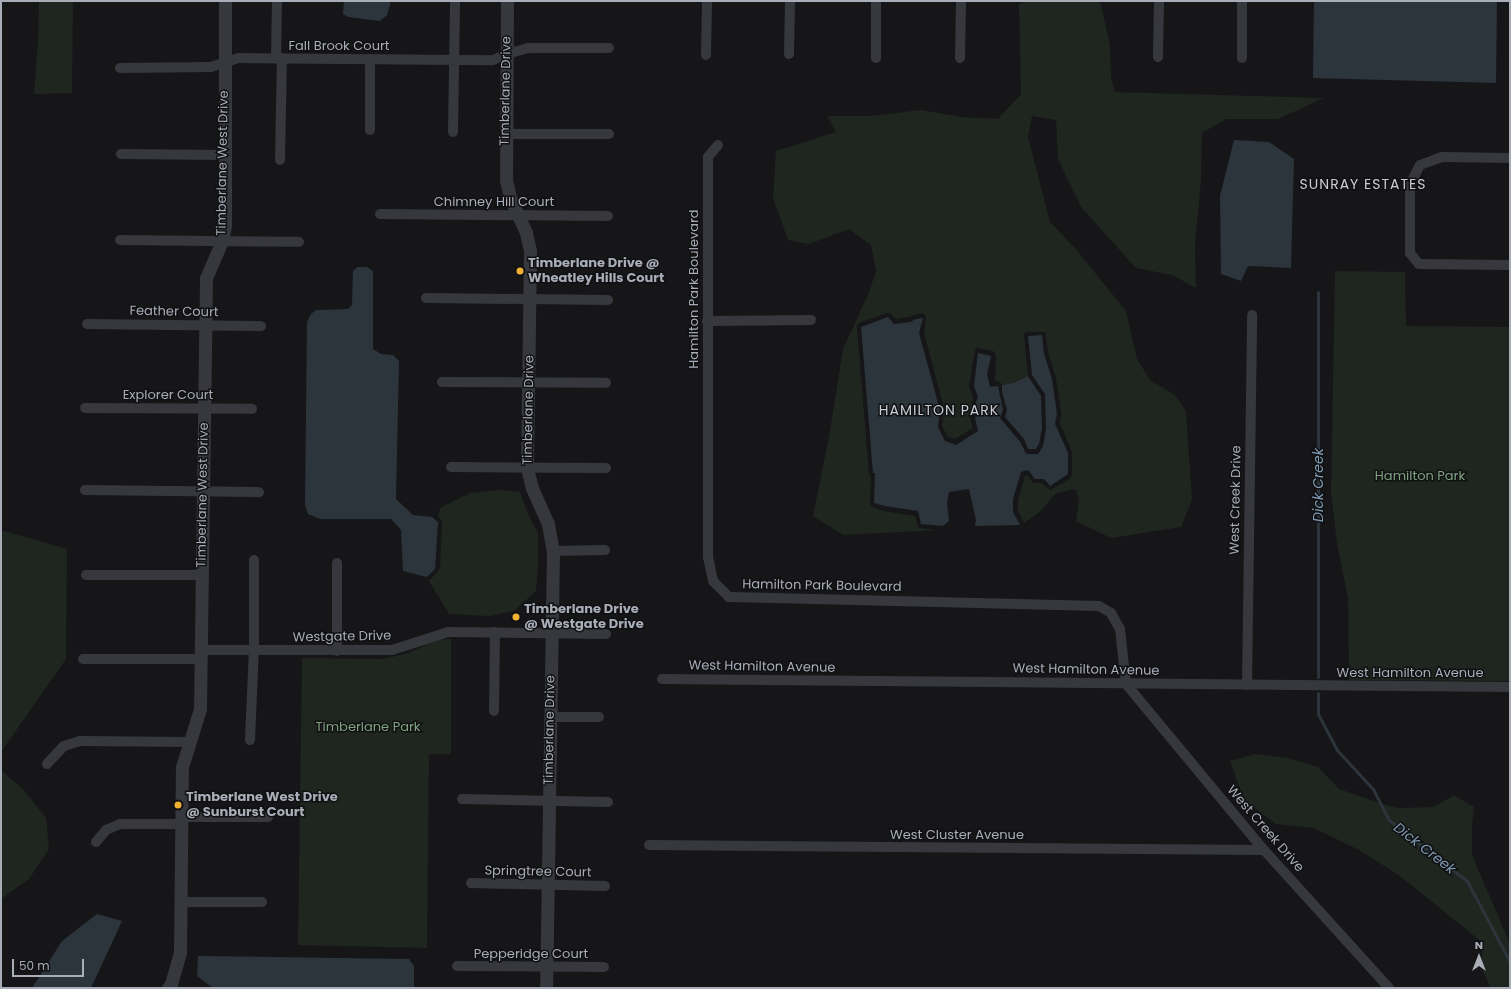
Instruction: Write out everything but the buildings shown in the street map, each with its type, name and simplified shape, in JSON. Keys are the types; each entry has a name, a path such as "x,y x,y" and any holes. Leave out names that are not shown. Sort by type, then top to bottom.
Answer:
{"street":[{"name":"Timberlane West Drive","path":"168,988 171,984 180,952 182,767 200,709 204,326 206,278 222,242 225,225 224,155 226,1"},
{"path":"277,1 280,160"},
{"path":"453,132 455,1"},
{"name":"Timberlane Drive","path":"507,1 506,180 510,198 530,251 531,300 527,468 532,488 548,524 553,551 546,988"},
{"path":"706,1 706,55"},
{"path":"789,54 790,1"},
{"path":"876,1 876,58"},
{"path":"960,58 961,1"},
{"path":"1158,57 1159,1"},
{"path":"1242,1 1242,58"},
{"name":"Fall Brook Court","path":"120,68 211,67 239,58 493,60 528,48 609,48"},
{"path":"370,59 370,130"},
{"path":"506,134 610,134"},
{"name":"Hamilton Park Boulevard","path":"718,145 708,156 708,557 713,581 729,597 1099,606 1111,613 1120,629 1126,684"},
{"path":"121,154 224,155"},
{"path":"1510,158 1442,157 1420,165 1410,185 1410,253 1419,264 1510,265"},
{"name":"Chimney Hill Court","path":"380,214 608,216"},
{"path":"120,240 299,242"},
{"path":"426,298 608,300"},
{"name":"West Creek Drive","path":"1247,685 1252,315"},
{"path":"707,321 811,320"},
{"name":"Feather Court","path":"87,324 261,326"},
{"path":"442,382 529,384 606,383"},
{"name":"Explorer Court","path":"85,408 252,409"},
{"path":"451,467 606,468"},
{"path":"85,490 259,492"},
{"path":"553,551 605,550"},
{"path":"250,740 254,650 254,560"},
{"path":"337,563 337,651"},
{"path":"86,575 202,575"},
{"name":"Westgate Drive","path":"84,659 254,650 392,650 448,632 606,634"},
{"path":"494,711 495,632"},
{"name":"West Hamilton Avenue","path":"662,679 1510,687"},
{"name":"West Creek Drive","path":"1126,684 1264,850 1389,988"},
{"path":"550,717 599,717"},
{"path":"47,764 64,746 80,741 189,742"},
{"path":"462,799 608,802"},
{"path":"96,842 106,830 120,824 268,817"},
{"name":"West Cluster Avenue","path":"649,845 1264,850"},
{"name":"Springtree Court","path":"471,883 605,886"},
{"path":"181,902 262,902"},
{"name":"Pepperidge Court","path":"457,966 604,967"}],"green space":[{"path":"39,1 73,1 72,93 34,94"},
{"path":"1028,1 1100,1 1110,45 1111,78 1115,92 1324,98 1278,119 1226,119 1202,133 1201,180 1195,245 1196,288 1172,275 1136,268 1081,207 1058,159 1056,120 1032,116 1028,137 1050,222 1074,247 1126,311 1137,359 1150,380 1175,395 1186,411 1192,500 1181,527 1111,538 1076,521 1079,498 1075,489 1055,494 1041,511 1024,523 1018,511 1018,500 1025,476 1027,475 1033,483 1042,483 1050,490 1070,479 1072,474 1072,452 1060,423 1061,413 1056,378 1048,352 1045,332 1026,332 1024,334 1028,376 1013,383 1002,385 1000,382 995,380 996,355 993,351 977,348 975,350 969,386 973,397 970,418 973,428 955,439 948,437 942,426 944,408 924,333 926,316 922,313 895,319 891,314 887,313 859,323 857,326 869,473 871,477 870,504 872,507 884,511 915,516 919,528 937,530 843,535 813,516 830,431 843,349 868,295 876,271 871,245 849,229 809,244 788,240 773,198 776,151 836,132 827,116 871,116 921,110 961,117 998,119 1021,94 1019,4"},
{"name":"Hamilton Park","path":"1335,271 1405,272 1406,326 1510,327 1510,681 1349,680 1348,599 1337,543 1331,493"},
{"path":"500,490 520,492 528,514 538,533 536,591 514,611 489,616 449,614 429,581 440,569 442,522 438,516 440,508 470,493"},
{"path":"1,530 67,549 66,659 1,752"},
{"name":"Timberlane Park","path":"451,639 451,754 429,754 427,948 298,945 302,658 383,659 409,653 436,640"},
{"path":"1255,754 1288,758 1318,767 1339,789 1379,803 1399,808 1434,807 1454,795 1474,807 1472,826 1472,855 1510,944 1510,988 1491,988 1481,967 1483,943 1400,876 1359,850 1314,828 1276,824 1244,800 1230,761"},
{"path":"1,770 23,789 46,818 49,849 29,879 1,899"}],"shaded area":[{"path":"344,1 390,1 390,5 387,15 380,21 348,17 343,14"},
{"path":"1314,1 1497,1 1496,83 1313,78"},
{"path":"1234,140 1269,142 1294,159 1291,268 1248,266 1241,281 1221,274 1220,196"},
{"path":"358,267 367,267 373,271 373,349 381,354 393,355 399,361 396,499 413,515 432,517 438,522 435,569 427,577 403,571 401,530 391,519 320,519 308,514 305,505 307,322 311,314 316,310 348,309 352,305 353,271"},
{"path":"888,317 894,324 910,322 923,318 919,333 940,410 938,427 945,441 956,445 978,431 975,418 977,413 975,405 978,397 974,386 978,353 991,356 987,374 990,387 998,386 1003,410 1000,418 1021,443 1026,454 1038,454 1043,446 1046,429 1045,394 1032,375 1028,336 1042,335 1044,354 1052,379 1057,414 1055,424 1068,453 1068,474 1050,486 1044,479 1035,479 1028,470 1021,472 1013,499 1013,512 1020,525 975,526 976,520 969,489 949,492 947,503 949,521 943,526 921,524 918,511 874,503 875,473 873,473 861,327"},
{"path":"1028,376 1041,396 1042,428 1039,444 1036,449 1028,449 1024,439 1005,417 1007,410 1002,392 1002,385 1013,383"},
{"path":"97,914 122,921 91,988 32,988 62,941"},
{"path":"198,956 409,959 414,966 414,988 213,988 197,976"}],"waterway":[{"name":"Dick Creek","path":"1318,292 1318,677"},
{"name":"Dick Creek","path":"1318,693 1318,714 1337,750 1373,789 1389,820 1467,881 1510,962"}],"place":[{"name":"Timberlane Drive @ Wheatley Hills Court","path":"520,271"},
{"name":"Timberlane Drive @ Westgate Drive","path":"516,617"},
{"name":"Timberlane West Drive @ Sunburst Court","path":"178,805"}],"district":[{"name":"SUNRAY ESTATES","path":"1363,184"},
{"name":"HAMILTON PARK","path":"939,410"}]}
